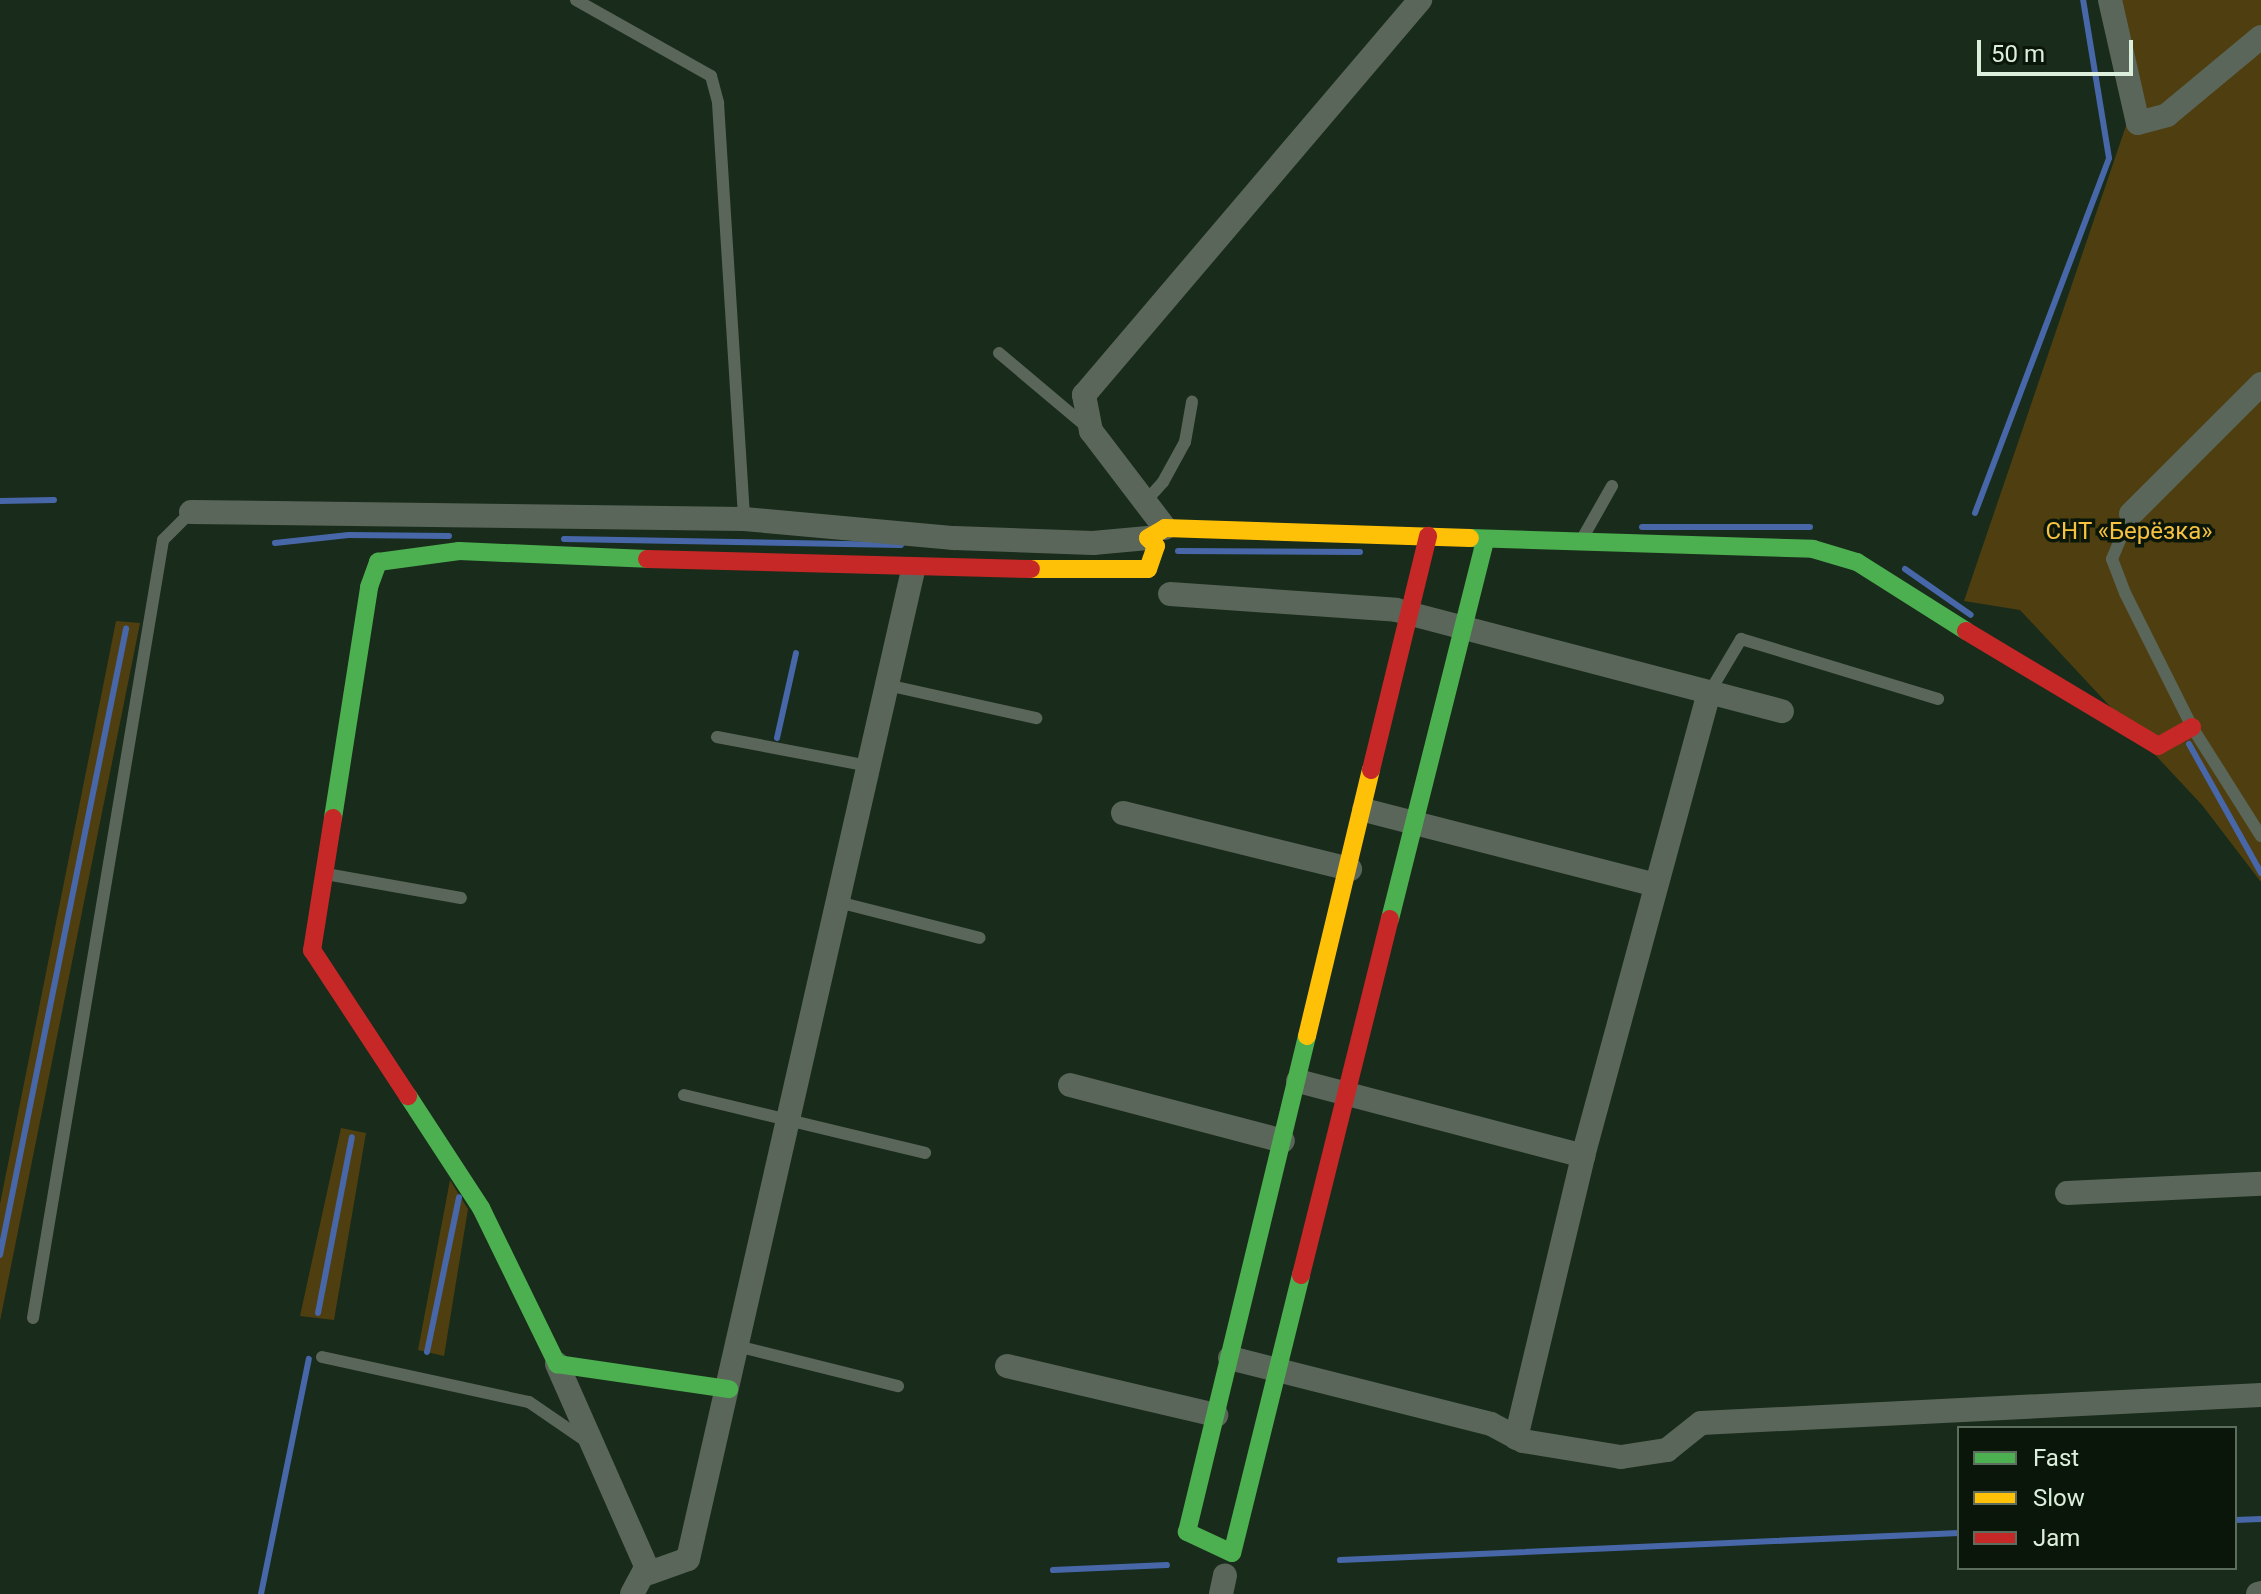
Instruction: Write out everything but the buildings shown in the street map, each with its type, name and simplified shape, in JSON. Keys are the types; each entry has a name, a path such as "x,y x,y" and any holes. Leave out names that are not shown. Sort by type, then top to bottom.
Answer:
{"street":[{"path":"913,570 688,1559 649,1573 557,1364 481,1208 312,950 320,873 369,587 378,562 459,551 913,570 1148,569 1156,546 1156,533 1145,502 1091,431 1084,395 1420,0"},
{"path":"2110,0 2138,123 2167,115 2261,37"},
{"path":"2131,514 2261,384"},
{"path":"191,512 744,519 954,538 1093,543 1156,533 1428,536 1485,541 1813,549 1842,558 2087,708 2158,746 2192,727"},
{"path":"1428,536 1412,616 1187,1532 1232,1553 1281,1372 1485,541"},
{"path":"1170,594 1396,610 1461,630 1782,711"},
{"path":"1516,1438 1583,1156 1709,693"},
{"path":"1364,810 1656,885"},
{"path":"1123,813 1350,869"},
{"path":"1298,1081 1583,1156"},
{"path":"1070,1085 1283,1141"},
{"path":"2067,1193 2261,1184"},
{"path":"1230,1358 1491,1424 1516,1438 1621,1457 1667,1450 1701,1423 2261,1395"},
{"path":"557,1364 729,1389"},
{"path":"1007,1366 1216,1415"},
{"path":"632,1594 646,1568"}],"lane":[{"path":"576,0 711,76 718,103 744,519"},
{"path":"999,353 1091,431"},
{"path":"1145,502 1163,482 1185,442 1192,402"},
{"path":"1579,543 1612,486"},
{"path":"33,1318 163,540 191,512"},
{"path":"2131,514 2112,559 2192,727 2261,836"},
{"path":"1709,693 1741,639 1938,699"},
{"path":"887,685 1036,718"},
{"path":"717,737 869,766"},
{"path":"320,873 461,898"},
{"path":"838,902 980,938"},
{"path":"684,1095 925,1153"},
{"path":"737,1346 898,1386"},
{"path":"322,1357 529,1402 593,1445"}],"green space":[{"name":"СНТ «Берёзка»","path":"2100,0 2261,0 2261,882 2202,805 2020,610 1964,601 2130,114"},
{"path":"116,621 140,623 0,1321 0,1204"},
{"path":"341,1128 366,1133 334,1320 300,1316"},
{"path":"450,1180 468,1209 444,1356 418,1350"}],"waterway":[{"path":"1975,513 2109,158 2083,0"},
{"path":"0,501 54,500"},
{"path":"1642,527 1810,527"},
{"path":"275,543 349,535 449,536"},
{"path":"564,539 901,545"},
{"path":"1178,551 1360,552"},
{"path":"1905,569 1971,615"},
{"path":"0,1255 126,629"},
{"path":"777,738 796,653"},
{"path":"2189,744 2261,873"},
{"path":"318,1313 352,1137"},
{"path":"427,1352 459,1197"},
{"path":"261,1594 309,1359"},
{"path":"2237,1520 2261,1519"},
{"path":"1340,1560 1957,1533"},
{"path":"1053,1570 1167,1565"}],"traffic: fast":[{"path":"1470,538 1813,549 1857,562 1966,631"},
{"path":"1390,919 1485,541"},
{"path":"333,818 369,587 378,562 459,551 647,559"},
{"path":"1301,1275 1232,1553 1187,1532 1307,1036"},
{"path":"408,1096 481,1208 557,1364 729,1389"}],"traffic: slow":[{"path":"1031,569 1148,569 1156,546 1148,538 1165,528 1470,538"},
{"path":"1307,1036 1371,770"}],"traffic: jam":[{"path":"1371,770 1428,536"},
{"path":"647,559 1031,569"},
{"path":"1966,631 2158,746 2192,727"},
{"path":"333,818 312,950 408,1096"},
{"path":"1301,1275 1390,919"}]}
